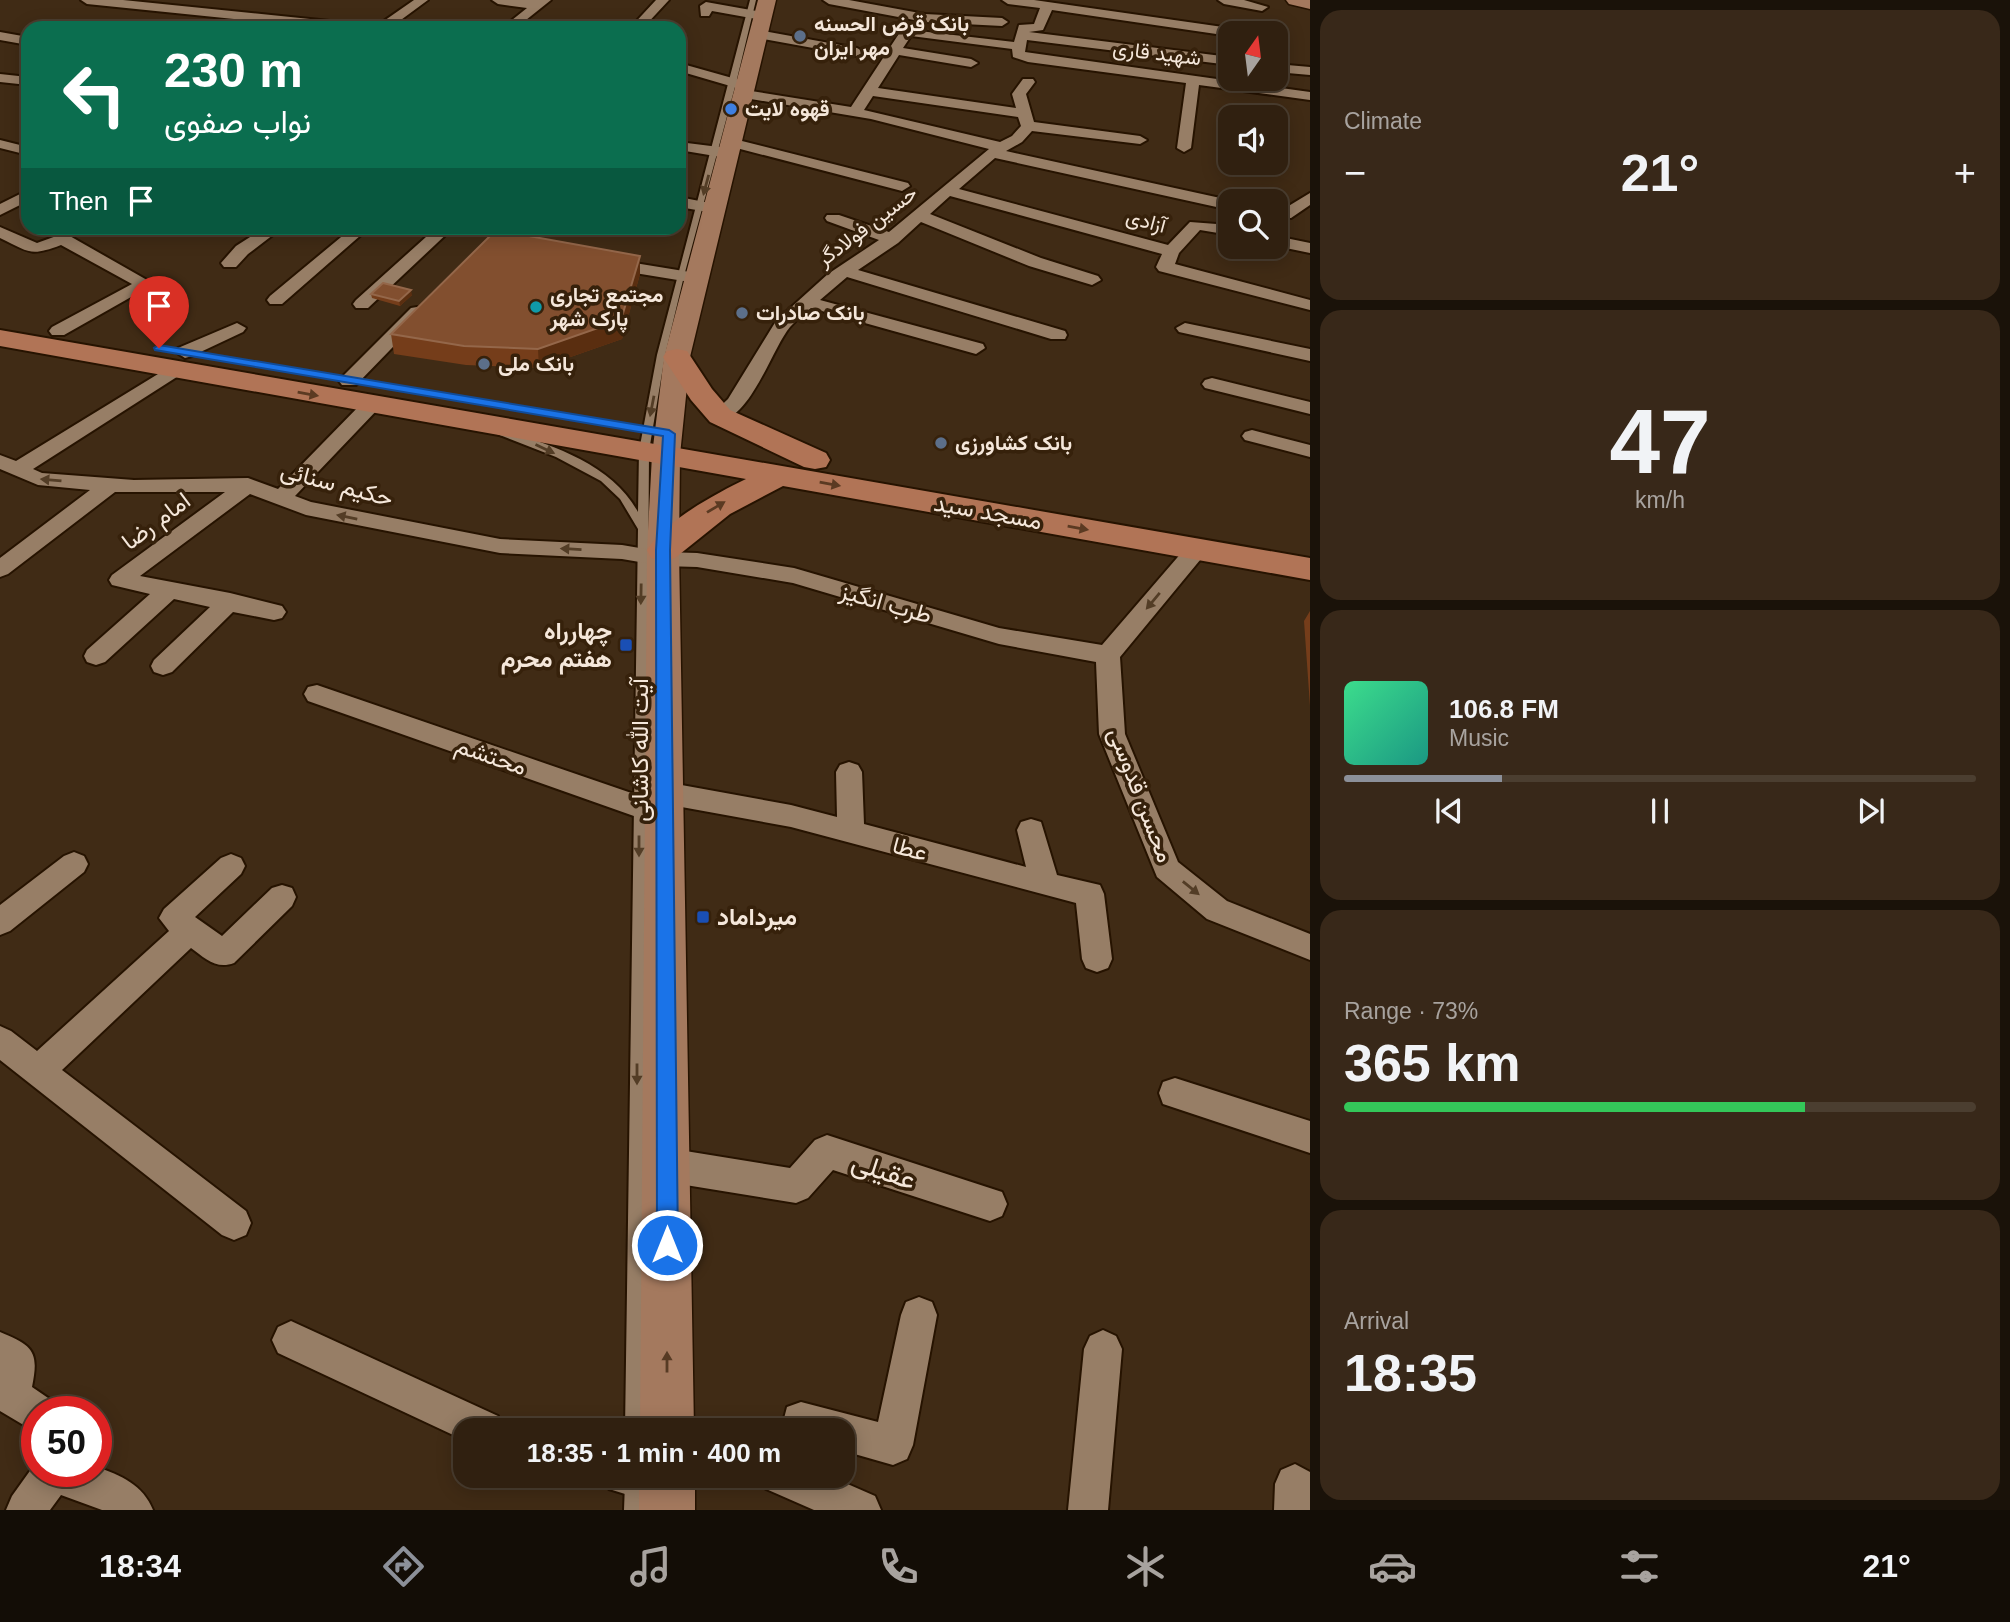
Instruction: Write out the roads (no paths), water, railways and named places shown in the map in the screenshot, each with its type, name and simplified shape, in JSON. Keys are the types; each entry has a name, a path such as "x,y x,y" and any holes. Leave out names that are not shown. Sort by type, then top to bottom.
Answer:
{"main road":[{"name":"آیت الله کاشانی","path":"667,1418 667,1165 656,805 652,547 657,442 677,357 688,277 741,88 758,13"},
{"path":"0,321 58,331 371,405 457,419 657,442"},
{"path":"0,338 349,380 657,442"},
{"path":"677,357 701,394 720,416 816,460"},
{"name":"مسجد سید","path":"657,442 816,460 1310,546"},
{"name":"مسجد سید","path":"657,442 782,475 1310,569"},
{"path":"652,547 746,489 782,475"}],"street":[{"path":"87,0 164,3 185,9 305,21 322,9"},
{"path":"498,0 541,3"},
{"path":"643,21 663,0"},
{"path":"829,0 1002,22"},
{"path":"1008,0 1113,9 1137,34 1218,58"},
{"path":"1224,0 1257,16"},
{"path":"517,21 541,3"},
{"path":"391,21 422,4"},
{"path":"1019,41 1023,28 1038,27 1054,4"},
{"path":"253,16 271,5"},
{"path":"705,13 706,6 758,13 858,52"},
{"path":"168,20 185,9"},
{"path":"219,21 228,13"},
{"path":"278,21 281,18"},
{"path":"855,112 907,32 1019,41 1137,34 1218,33"},
{"path":"1109,83 1121,69 1137,34"},
{"path":"0,36 21,38"},
{"name":"شهید قاری","path":"1019,41 1018,54 1028,58 1218,81"},
{"path":"895,50 971,63"},
{"path":"686,69 741,88 855,112 996,150 1218,202"},
{"path":"1288,69 1310,72"},
{"path":"0,78 21,80"},
{"path":"1184,148 1194,79"},
{"path":"1026,120 1019,94 1028,82"},
{"path":"869,91 1140,140"},
{"name":"شهید قاری","path":"1275,91 1305,98"},
{"name":"حسین فولادگر","path":"720,416 736,403 782,326 845,271 921,216 996,150 1017,139 1026,120"},
{"path":"2,145 21,135"},
{"path":"2,145 21,149"},
{"path":"686,146 724,149 902,186"},
{"name":"آزادی","path":"948,191 1171,251 1165,267 1310,305"},
{"path":"1288,213 1310,198"},
{"path":"0,210 21,199"},
{"path":"686,203 708,207"},
{"path":"921,216 1035,262 1092,280"},
{"path":"832,218 892,239"},
{"path":"1171,251 1196,225 1218,228"},
{"path":"0,232 36,248 62,239 145,284 58,331"},
{"path":"230,263 242,250 263,235"},
{"path":"276,300 352,235"},
{"path":"362,304 437,235"},
{"path":"1288,243 1310,248"},
{"path":"589,260 688,277"},
{"path":"845,271 1058,335"},
{"path":"349,380 427,302"},
{"path":"808,302 976,348"},
{"path":"9,465 237,328"},
{"path":"1185,328 1310,355"},
{"path":"1212,384 1310,408"},
{"path":"281,498 371,405"},
{"path":"1252,436 1310,451"},
{"name":"حکیم سنائی","path":"9,465 38,479 110,485 248,485 306,508 500,546 652,547"},
{"path":"0,569 110,485"},
{"name":"امام رضا","path":"248,485 120,580 167,592 230,601 274,612"},
{"name":"طرب انگیز","path":"652,547 697,560 794,576 999,636 1108,655"},
{"path":"1108,655 1197,549"},
{"path":"96,656 167,592"},
{"path":"163,666 230,601"},
{"name":"محسن قدوسی","path":"1108,655 1112,734 1167,869 1217,910 1310,947"},
{"name":"محتشم","path":"317,694 656,805"},
{"path":"849,772 851,833"},
{"name":"عطا","path":"656,805 791,817 1090,894 1097,959"},
{"path":"1031,830 1045,884"},
{"path":"0,922 74,864"},
{"path":"231,866 174,918 223,954 282,897"},
{"path":"37,1072 190,930"},
{"path":"0,1041 234,1223"},
{"path":"1175,1093 1310,1137"},
{"name":"عقیلی","path":"667,1165 796,1186 827,1152 990,1204"},
{"path":"855,1435 893,1445 919,1315"},
{"path":"291,1340 458,1418"},
{"path":"1088,1510 1103,1349"},
{"path":"0,1351 18,1362 11,1396 21,1403"},
{"path":"26,1510 42,1487"},
{"path":"96,1487 111,1492 133,1510"},
{"path":"812,1488 860,1510"}],"lane":[{"name":"آیت الله کاشانی","path":"657,442 661,355 688,277"},
{"path":"457,419 536,445 592,472 618,490 652,547"},
{"name":"آیت الله کاشانی","path":"634,1418 656,805"}],"place":[{"name":"بانک قرض الحسنه مهر ایران","path":"800,36"},
{"name":"قهوه لایت","path":"731,109"},
{"name":"مجتمع تجاری پارک شهر","path":"536,307"},
{"name":"بانک صادرات","path":"742,313"},
{"name":"بانک ملی","path":"484,364"},
{"name":"بانک کشاورزی","path":"941,443"},
{"name":"چهارراه هفتم محرم","path":"626,645"},
{"name":"میرداماد","path":"703,917"}]}
